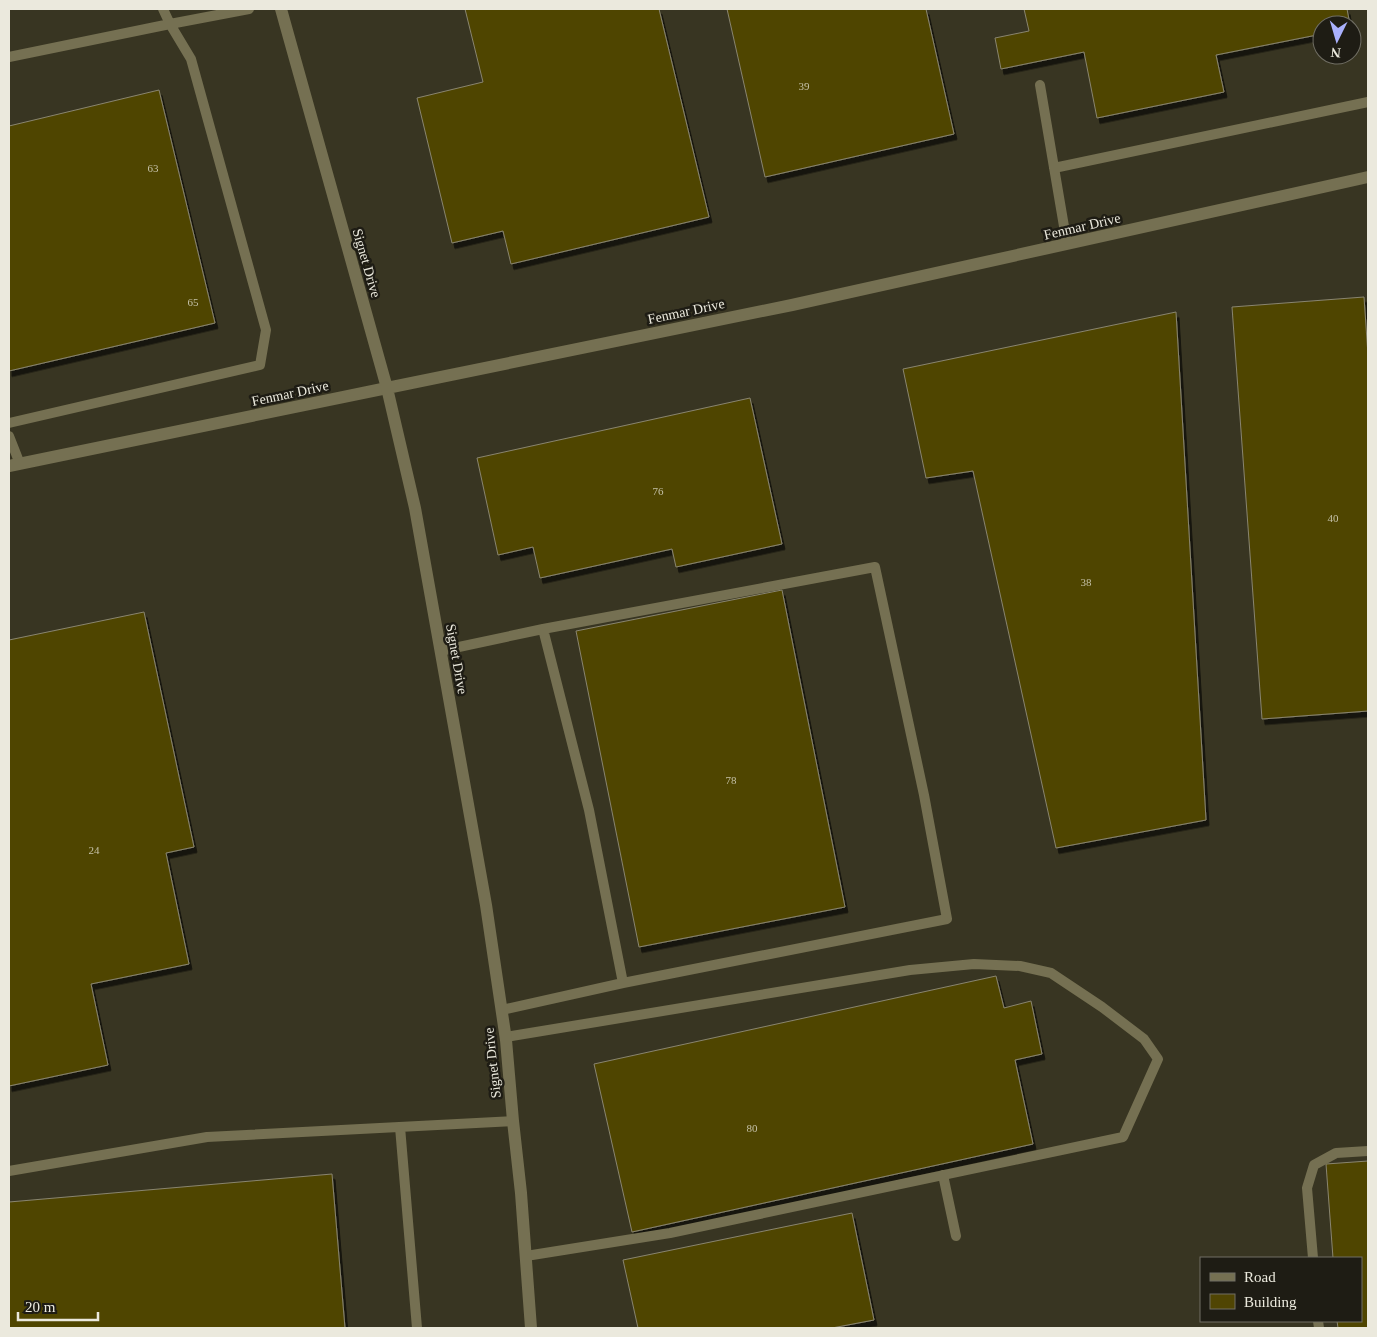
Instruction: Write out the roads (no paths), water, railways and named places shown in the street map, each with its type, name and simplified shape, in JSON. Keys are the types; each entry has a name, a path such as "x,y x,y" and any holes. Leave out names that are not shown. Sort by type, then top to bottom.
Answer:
{"street":[{"name":"Signet Drive","path":"281,9 387,388 414,508 486,905 506,1037 521,1193 531,1328"},
{"name":"Fenmar Drive","path":"15,465 802,303 1368,177"}],"lane":[{"path":"9,423 260,365 266,330 190,59 163,9"},
{"path":"9,57 249,9"},
{"path":"1040,85 1067,244"},
{"path":"1054,168 1368,102"},
{"path":"9,436 15,465"},
{"path":"440,651 543,629 875,567 924,795 947,919 623,983 502,1010"},
{"path":"543,629 589,810 623,983"},
{"path":"506,1037 910,970 991,964 1020,966 1051,973 1102,1007 1144,1039 1158,1059 1123,1137 670,1233 526,1256"},
{"path":"9,1171 208,1137 513,1122"},
{"path":"400,1127 417,1328"},
{"path":"1313,1257 1307,1188 1314,1166 1336,1153 1368,1151"},
{"path":"943,1175 956,1236"}]}
